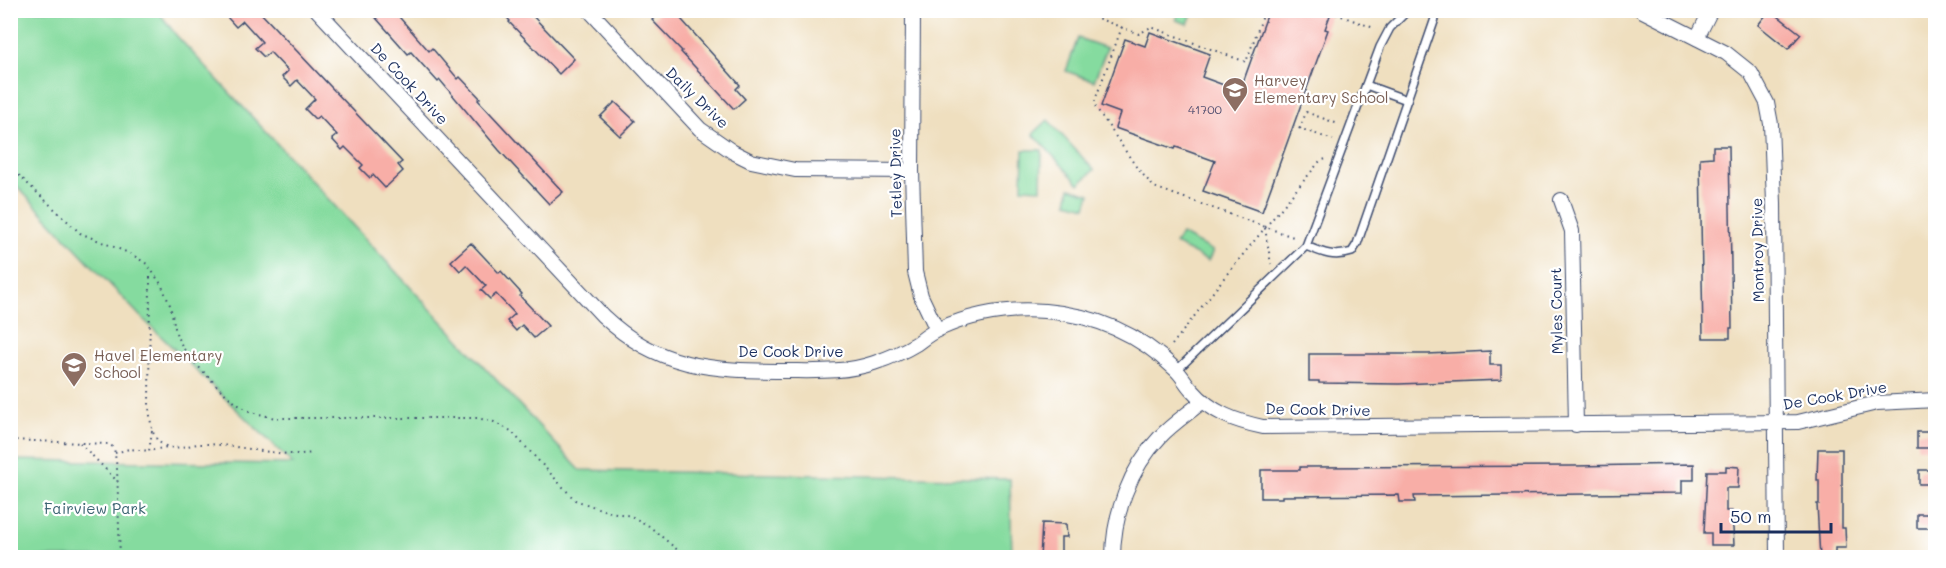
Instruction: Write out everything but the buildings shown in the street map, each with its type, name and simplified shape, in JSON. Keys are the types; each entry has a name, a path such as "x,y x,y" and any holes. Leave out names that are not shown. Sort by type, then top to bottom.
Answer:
{"street":[{"name":"De Cook Drive","path":"317,10 617,330 652,351 687,365 766,371 857,368 896,355 937,330 962,320 989,313 1025,310 1068,314 1096,320 1124,331 1149,346 1177,370 1203,401 1220,415 1263,428 1775,423 1798,422 1877,403 1935,400"},
{"name":"Daily Drive","path":"589,10 700,129 733,152 751,160 795,170 912,171"},
{"name":"Tetley Drive","path":"913,10 912,171 915,272 921,296 937,330"},
{"name":"Montroy Drive","path":"1641,10 1726,53 1751,73 1767,103 1774,203 1777,558"},
{"path":"1697,38 1711,10"},
{"name":"Myles Court","path":"1561,200 1572,231 1576,424"},
{"path":"1113,558 1123,498 1136,469 1160,437 1203,401"}],"lane":[{"path":"1177,370 1306,246 1389,28 1408,10"},
{"path":"1306,246 1329,255 1341,256 1352,252 1357,244 1438,10"},
{"path":"1366,85 1407,100"}],"path":[{"path":"1076,10 1139,34 1151,27 1246,62 1265,10"},
{"path":"1342,16 1345,10"},
{"path":"1336,14 1374,28"},
{"path":"1122,27 1095,100 1095,106 1137,168 1154,187 1296,238"},
{"path":"1300,129 1306,112 1338,124"},
{"path":"1293,126 1333,140"},
{"path":"1172,345 1265,227 1320,161 1326,159"},
{"path":"10,167 80,233 131,254 147,264 162,284 170,305 177,337 184,349 221,390 251,412 275,418 477,418 495,422 511,431 575,500 606,511 631,516 649,526 687,558"},
{"path":"1265,227 1271,264"},
{"path":"150,277 149,407 152,430 150,451"},
{"path":"152,430 156,439 170,447"},
{"path":"10,440 109,444 114,448 118,483 120,558"},
{"path":"80,443 118,483"},
{"path":"115,453 129,449 150,451 199,444 295,456 313,453"}],"green space":[{"name":"Fairview Park","path":"11,10 158,11 176,35 580,470 1010,479 1012,557 11,557 11,460 293,464 140,316 11,180"},
{"path":"1180,10 1193,11 1188,24 1176,20"},
{"path":"1078,38 1107,48 1094,81 1066,71"},
{"path":"1048,120 1094,170 1079,184 1033,134"},
{"path":"1023,150 1042,150 1041,189 1022,188"},
{"path":"1070,188 1090,194 1086,207 1067,202"},
{"path":"1181,234 1213,251 1208,261 1175,244"}],"place":[{"name":"Harvey Elementary School","path":"1235,113"},
{"name":"Havel Elementary School","path":"74,388"}]}
